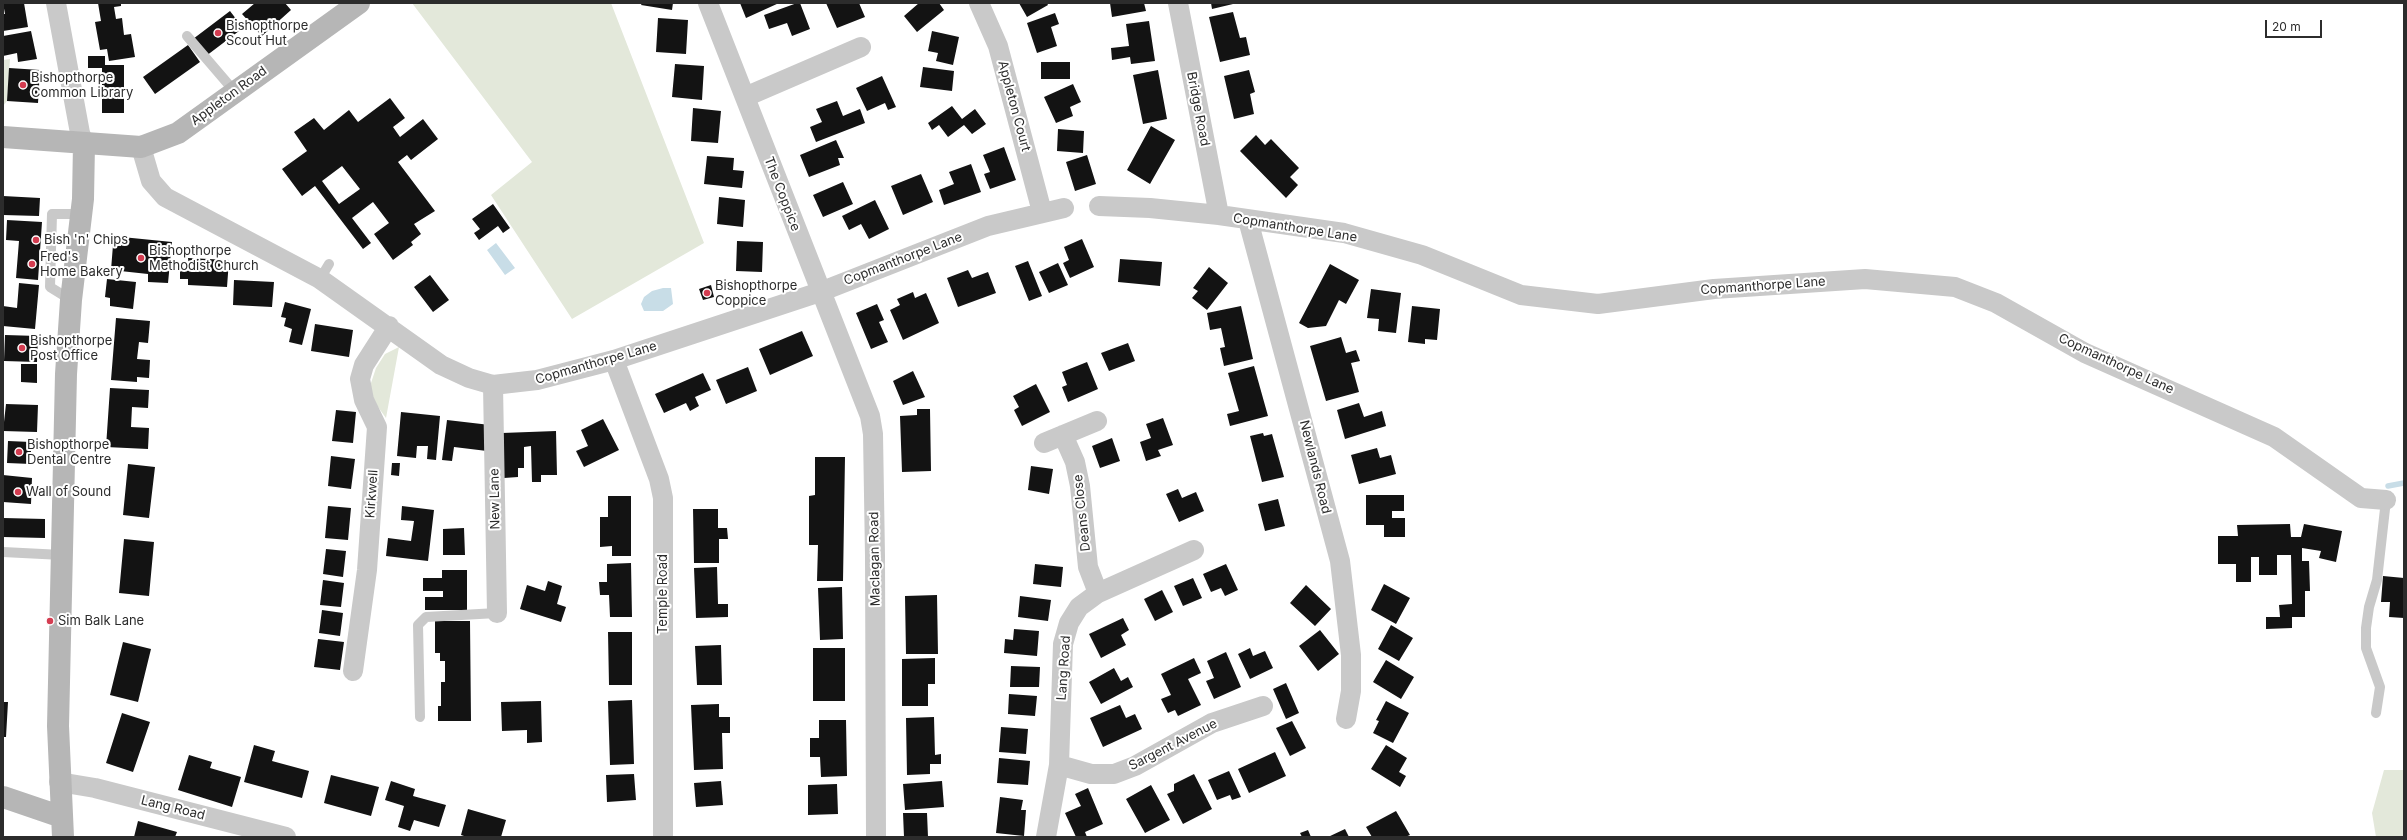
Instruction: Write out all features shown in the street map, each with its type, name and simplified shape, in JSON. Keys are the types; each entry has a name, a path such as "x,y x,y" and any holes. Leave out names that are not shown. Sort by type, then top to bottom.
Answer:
{"street":[{"path":"56,3 80,133 84,144 81,214 71,300 66,374 58,726 59,782 62,827"},
{"name":"Appleton Road","path":"3,137 141,147 178,133 359,3"},
{"name":"The Coppice","path":"708,3 820,292"},
{"name":"Appleton Court","path":"979,3 998,46 1042,212"},
{"name":"Bridge Road","path":"1178,3 1219,215"},
{"path":"745,97 861,47"},
{"name":"Copmanthorpe Lane","path":"141,147 151,182 165,197 324,272 389,326 441,365 469,378 493,385 537,380 614,360 820,292 988,226 1064,208"},
{"name":"Copmanthorpe Lane","path":"1099,206 1150,208 1219,215 1344,233 1422,255 1521,295 1598,304 1714,289 1865,279 1955,287 1996,303 2085,353 2274,437 2361,498 2386,500"},
{"name":"Newlands Road","path":"1248,220 1340,561 1351,655 1351,691 1346,719"},
{"name":"Maclagan Road","path":"820,292 870,416 873,434 876,556 876,837"},
{"name":"Kirkwell","path":"353,671 367,570 377,428 364,400 360,379 364,365 389,326"},
{"name":"Temple Road","path":"614,360 659,480 663,498 663,837"},
{"name":"New Lane","path":"493,385 497,613"},
{"path":"1044,442 1098,421"},
{"name":"Deans Close","path":"1063,435 1075,462 1080,486 1088,567 1098,593"},
{"name":"Lang Road","path":"1046,837 1059,766 1063,644 1069,623 1079,607 1098,593 1194,550"},
{"name":"Sargent Avenue","path":"1059,766 1091,774 1114,774 1135,766 1212,723 1263,706"},
{"name":"Lang Road","path":"59,782 95,788 286,837"},
{"path":"3,797 62,827"}],"lane":[{"path":"187,36 235,92"},
{"path":"71,300 50,287 52,214 81,214"},
{"path":"2376,713 2380,687 2366,648 2366,628 2369,606 2376,580 2386,500"},
{"path":"3,552 62,555"},
{"path":"420,718 418,625 426,617 497,613"}],"shaded area":[{"path":"412,3 611,3 704,243 572,319 491,195 532,162"},
{"path":"10,59 7,101 3,106 3,60"},
{"path":"399,347 386,418 373,400 370,386 376,368 385,354"},
{"path":"2384,770 2404,770 2404,837 2376,837 2372,813"}],"water":[{"path":"496,243 515,268 505,275 487,250"},
{"path":"663,288 671,288 673,304 663,311 644,311 641,304 644,297 652,291"}],"building":[{"path":"3,3 24,3 28,27 3,31 3,14 5,14"},
{"path":"98,3 121,3 121,6 114,7 116,19 122,18 124,35 131,34 135,57 109,61 107,49 100,50 95,22 101,21"},
{"path":"255,3 285,3 291,10 262,36 242,14"},
{"path":"642,3 673,3 672,10 641,5"},
{"path":"740,3 779,3 746,18"},
{"path":"800,3 810,29 792,36 787,23 769,29 764,15"},
{"path":"826,3 859,3 865,17 837,28"},
{"path":"919,3 939,3 944,10 917,32 904,16"},
{"path":"1019,3 1047,3 1048,5 1027,17"},
{"path":"1110,3 1144,3 1146,11 1112,17"},
{"path":"1211,3 1233,3 1233,4 1212,9"},
{"name":"Bishopthorpe Scout Hut","path":"230,11 243,28 206,56 193,39"},
{"path":"1233,12 1240,38 1246,37 1250,55 1220,62 1209,17"},
{"path":"1055,13 1059,24 1051,27 1057,46 1037,53 1027,23"},
{"path":"658,18 688,20 686,54 656,52"},
{"path":"1149,21 1155,61 1131,64 1130,57 1112,60 1111,48 1129,46 1126,24"},
{"path":"31,31 37,59 18,62 17,53 3,56 3,36"},
{"path":"932,31 959,37 953,65 936,61 938,53 928,51"},
{"path":"188,45 200,62 155,94 143,77"},
{"path":"88,56 105,56 105,65 124,65 124,113 102,113 102,68 88,68"},
{"path":"1041,62 1070,62 1070,79 1041,79"},
{"path":"675,64 704,66 702,100 672,97"},
{"path":"923,67 954,71 952,91 920,87"},
{"name":"Bishopthorpe Common Library","path":"9,68 40,70 38,103 7,101"},
{"path":"1158,70 1167,119 1143,124 1133,75"},
{"path":"1249,70 1255,92 1250,94 1254,114 1234,119 1224,76"},
{"path":"882,76 896,107 888,110 885,103 867,111 856,88"},
{"path":"1073,84 1081,102 1070,107 1073,116 1056,123 1044,97"},
{"path":"390,98 405,118 393,127 400,137 423,119 438,139 411,160 407,155 398,162 435,211 414,224 421,234 411,242 413,245 393,260 374,234 389,223 373,202 352,218 371,243 363,249 315,186 302,196 282,169 307,151 294,132 314,118 324,130 349,110 358,122","holes":["342,166 360,189 339,204 322,181"]},
{"path":"837,101 843,116 860,109 865,123 816,142 810,127 822,122 816,109"},
{"path":"952,106 962,119 975,109 986,124 972,134 964,125 948,137 939,125 932,130 928,123"},
{"path":"693,108 721,111 718,143 691,141"},
{"path":"1151,126 1175,140 1150,184 1127,170"},
{"path":"1058,129 1084,131 1083,153 1057,151"},
{"path":"1256,135 1265,145 1271,139 1299,168 1290,177 1298,185 1286,198 1240,151"},
{"path":"836,140 844,158 838,158 840,165 809,177 800,155"},
{"path":"1004,147 1016,180 990,189 984,174 990,172 983,155"},
{"path":"1087,155 1096,184 1075,191 1066,162"},
{"path":"707,156 734,158 733,170 744,171 742,188 704,184"},
{"path":"971,164 981,192 944,205 939,190 954,184 949,172"},
{"path":"921,174 933,202 903,215 891,186"},
{"path":"843,182 853,204 823,217 813,195"},
{"path":"3,196 40,198 39,216 3,215"},
{"path":"719,197 745,200 743,227 717,224"},
{"path":"875,200 889,229 869,239 861,224 849,230 842,216"},
{"path":"493,204 510,228 503,233 498,226 479,240 474,233 480,229 472,219"},
{"path":"7,220 42,222 38,280 16,278 19,241 6,240"},
{"name":"Bishopthorpe Methodist Church","path":"122,237 172,242 168,283 148,282 148,274 111,270 113,245 121,246"},
{"path":"1082,239 1094,267 1070,278 1063,263 1069,260 1064,247"},
{"path":"737,241 763,242 762,272 736,271"},
{"path":"188,258 229,260 227,287 188,285 188,279 180,279 180,266 189,266"},
{"path":"1120,259 1162,262 1160,286 1118,282"},
{"path":"1028,261 1042,296 1029,301 1015,266"},
{"path":"1058,263 1068,285 1049,293 1039,272"},
{"path":"1330,264 1359,280 1346,304 1339,300 1326,326 1308,328 1299,323"},
{"path":"1209,267 1228,283 1207,310 1192,298 1198,291 1193,288"},
{"path":"968,270 972,278 988,272 996,293 958,307 947,278"},
{"path":"430,275 449,300 433,312 414,287"},
{"path":"107,279 136,282 133,309 110,306 110,298 105,297"},
{"path":"234,280 274,282 272,307 233,305"},
{"path":"19,283 39,285 35,329 3,326 3,306 17,308"},
{"name":"Bishopthorpe Coppice","path":"711,285 714,297 703,300 699,289"},
{"path":"1371,289 1401,293 1396,333 1378,331 1379,319 1367,318"},
{"path":"913,292 915,298 926,293 939,323 903,340 890,310 900,305 897,299"},
{"path":"285,302 311,309 302,345 289,342 292,329 284,326 286,318 281,317"},
{"path":"877,304 884,320 879,322 888,342 871,349 856,313"},
{"path":"1241,306 1253,359 1224,366 1220,348 1225,347 1221,328 1210,330 1207,313"},
{"path":"1412,306 1440,309 1437,340 1425,339 1425,344 1408,342"},
{"path":"116,318 150,321 148,343 139,342 137,359 150,360 149,378 137,377 137,382 111,380"},
{"path":"315,324 353,330 349,357 311,351"},
{"path":"802,331 813,356 770,375 759,349"},
{"path":"5,335 38,336 37,362 4,361"},
{"path":"1341,337 1346,353 1356,350 1360,361 1351,363 1359,392 1326,401 1310,346"},
{"path":"1128,343 1135,361 1109,371 1101,353"},
{"path":"1087,362 1098,389 1068,402 1062,387 1067,385 1062,372"},
{"path":"21,364 37,364 37,383 21,382"},
{"path":"1254,366 1268,416 1230,426 1227,414 1239,411 1228,373"},
{"path":"748,367 757,391 726,404 716,380"},
{"path":"913,371 925,397 903,405 893,381"},
{"path":"703,373 711,390 695,397 699,406 690,411 686,403 664,413 655,394"},
{"path":"1036,384 1050,412 1022,426 1014,410 1019,407 1013,396"},
{"path":"110,388 149,390 148,408 132,407 131,427 149,428 148,449 106,447"},
{"path":"1359,403 1364,417 1382,411 1386,426 1345,439 1337,410"},
{"path":"6,404 38,405 37,432 3,431"},
{"path":"917,409 930,409 931,471 902,472 900,416 917,415"},
{"path":"336,410 356,412 353,443 332,441"},
{"path":"401,412 440,416 436,460 427,459 428,446 417,446 416,458 397,456"},
{"path":"1163,418 1173,445 1158,450 1161,456 1146,461 1140,442 1151,438 1146,424"},
{"path":"603,419 619,450 584,467 576,451 588,446 581,430"},
{"path":"447,420 490,425 487,451 454,447 452,461 442,460"},
{"path":"556,431 557,475 541,475 541,482 532,482 531,446 524,447 524,468 518,468 518,477 504,478 502,433"},
{"path":"1263,433 1264,436 1272,434 1284,477 1262,482 1250,436"},
{"path":"1112,438 1120,461 1100,468 1092,446"},
{"name":"Bishopthorpe Dental Centre","path":"8,441 31,442 31,464 7,463"},
{"path":"1377,448 1380,458 1391,455 1396,474 1359,484 1351,455"},
{"path":"331,456 355,459 351,489 328,486"},
{"path":"815,457 845,457 843,581 817,581 818,545 809,545 809,496 815,495"},
{"path":"392,463 400,463 399,476 391,475"},
{"path":"128,464 155,467 149,518 123,515"},
{"path":"1031,466 1053,469 1049,494 1028,490"},
{"path":"3,475 32,478 31,504 3,502"},
{"path":"1178,489 1182,498 1196,492 1204,511 1179,522 1166,494"},
{"path":"1366,495 1404,495 1404,511 1392,511 1392,518 1405,518 1405,537 1384,537 1384,525 1366,525"},
{"path":"608,496 631,496 631,556 612,556 612,546 600,547 600,517 608,517"},
{"path":"1278,499 1285,526 1265,531 1258,504"},
{"path":"328,506 351,508 348,540 325,538"},
{"path":"402,506 434,510 428,561 386,556 388,538 411,541 414,521 401,520"},
{"path":"693,509 718,509 718,528 727,528 728,539 719,539 719,563 694,563"},
{"path":"3,518 45,519 45,538 3,537"},
{"path":"2290,524 2291,537 2301,537 2304,524 2342,531 2336,562 2319,558 2321,551 2302,548 2302,561 2309,561 2310,591 2305,591 2305,617 2292,617 2292,628 2266,629 2266,617 2280,617 2279,605 2292,604 2291,555 2277,555 2277,575 2259,575 2259,557 2251,557 2251,582 2236,582 2236,564 2218,564 2218,536 2238,536 2237,525"},
{"path":"464,528 465,555 443,555 443,529"},
{"path":"124,539 154,542 149,596 119,593"},
{"path":"326,549 346,551 343,577 323,574"},
{"path":"631,563 632,617 610,617 609,595 600,595 599,582 607,582 607,564"},
{"path":"1035,564 1063,567 1061,587 1033,584"},
{"path":"1226,564 1238,590 1225,596 1221,588 1211,592 1203,574"},
{"path":"717,567 718,604 728,604 728,617 696,618 694,568"},
{"path":"442,570 467,570 467,610 425,610 425,597 443,597 443,591 423,591 423,578 442,578"},
{"path":"2383,576 2404,578 2404,618 2389,617 2390,602 2381,602"},
{"path":"1193,578 1202,598 1183,606 1174,586"},
{"path":"323,580 344,583 341,607 320,605"},
{"path":"548,581 562,586 557,604 566,607 561,622 520,609 527,585 545,591"},
{"path":"1384,584 1410,598 1396,624 1371,610"},
{"path":"1306,585 1331,609 1315,626 1290,603"},
{"path":"842,587 843,639 820,640 818,588"},
{"path":"1162,590 1173,612 1155,621 1144,599"},
{"path":"937,595 938,654 906,654 905,596"},
{"path":"1020,596 1051,600 1048,621 1018,617"},
{"path":"322,610 343,613 340,636 319,633"},
{"path":"1123,618 1129,630 1121,635 1126,645 1101,658 1089,634"},
{"path":"435,621 470,621 471,721 438,721 438,706 441,706 441,682 445,682 445,661 440,661 440,653 435,653"},
{"path":"1391,625 1413,638 1399,661 1378,649"},
{"path":"1014,629 1039,631 1037,656 1004,653 1005,639 1013,640"},
{"path":"1320,630 1339,654 1318,671 1299,646"},
{"path":"608,632 632,632 632,685 609,685"},
{"path":"318,639 344,642 340,670 314,667"},
{"path":"123,642 151,649 138,702 110,695"},
{"path":"721,645 722,685 697,685 695,646"},
{"path":"813,648 845,648 845,701 813,701"},
{"path":"1250,648 1253,656 1265,651 1273,668 1250,679 1238,654"},
{"path":"1226,652 1241,687 1214,699 1206,681 1214,678 1207,661"},
{"path":"935,658 935,684 928,684 928,706 902,706 902,659"},
{"path":"1194,658 1201,673 1188,679 1201,705 1178,716 1175,710 1168,713 1161,699 1171,695 1161,674"},
{"path":"1386,660 1414,677 1401,699 1373,682"},
{"path":"1011,666 1040,667 1039,687 1010,687"},
{"path":"1114,668 1121,681 1128,677 1133,687 1101,704 1089,682"},
{"path":"1286,683 1299,713 1286,719 1273,689"},
{"path":"1009,694 1037,696 1035,716 1008,714"},
{"path":"632,700 634,764 610,765 608,701"},
{"path":"541,701 542,742 527,743 527,730 502,731 501,702"},
{"path":"1386,701 1409,713 1393,743 1373,733 1379,721 1376,720"},
{"path":"3,702 8,702 6,737 3,737"},
{"path":"719,704 719,717 730,717 730,733 722,733 723,769 694,770 691,705"},
{"path":"1120,705 1126,718 1135,714 1142,729 1103,747 1090,718"},
{"path":"122,713 150,722 133,772 106,763"},
{"path":"934,717 935,755 941,754 941,764 930,764 930,774 907,775 906,718"},
{"path":"819,720 846,720 847,776 821,777 820,757 810,757 810,738 819,738"},
{"path":"1292,721 1306,748 1290,756 1276,728"},
{"path":"1001,727 1028,729 1026,754 999,752"},
{"path":"254,745 275,751 272,761 309,771 302,798 244,782"},
{"path":"1386,745 1407,758 1399,772 1406,776 1400,787 1371,769"},
{"path":"1275,752 1286,776 1249,793 1238,769"},
{"path":"189,755 212,762 210,768 241,777 232,807 178,790"},
{"path":"999,758 1030,761 1028,785 997,783"},
{"path":"1229,771 1241,797 1232,800 1230,795 1217,800 1208,780"},
{"path":"634,774 636,800 607,802 606,775"},
{"path":"1194,774 1212,809 1183,824 1167,794 1174,791 1174,784"},
{"path":"331,775 379,787 371,816 324,803"},
{"path":"391,781 415,789 413,796 446,805 439,827 414,820 410,831 398,827 404,806 385,800"},
{"path":"721,781 723,805 696,807 694,783"},
{"path":"942,781 944,807 905,810 903,784"},
{"path":"837,784 838,814 808,815 808,785"},
{"path":"1151,785 1170,820 1145,833 1126,799"},
{"path":"1088,788 1103,824 1085,832 1087,837 1076,837 1065,813 1081,806 1075,794"},
{"path":"1000,797 1023,800 1021,810 1026,810 1024,836 996,833"},
{"path":"468,809 506,820 501,837 467,837 461,835"},
{"path":"1396,811 1410,835 1405,837 1372,837 1366,827"},
{"path":"903,813 927,813 928,837 904,837"},
{"path":"138,821 177,832 175,837 134,837"},
{"path":"1345,829 1349,837 1328,837"},
{"path":"1308,830 1311,837 1302,837 1300,833"}],"waterway":[{"path":"2388,486 2404,483"}],"place":[{"name":"Bishopthorpe Scout Hut","path":"218,33"},
{"name":"Bishopthorpe Common Library","path":"23,85"},
{"name":"Bish 'n' Chips","path":"36,240"},
{"name":"Bishopthorpe Methodist Church","path":"141,258"},
{"name":"Fred's Home Bakery","path":"32,264"},
{"name":"Bishopthorpe Coppice","path":"707,293"},
{"name":"Bishopthorpe Post Office","path":"22,348"},
{"name":"Bishopthorpe Dental Centre","path":"19,452"},
{"name":"Wall of Sound","path":"18,492"},
{"name":"Sim Balk Lane","path":"50,621"}]}
